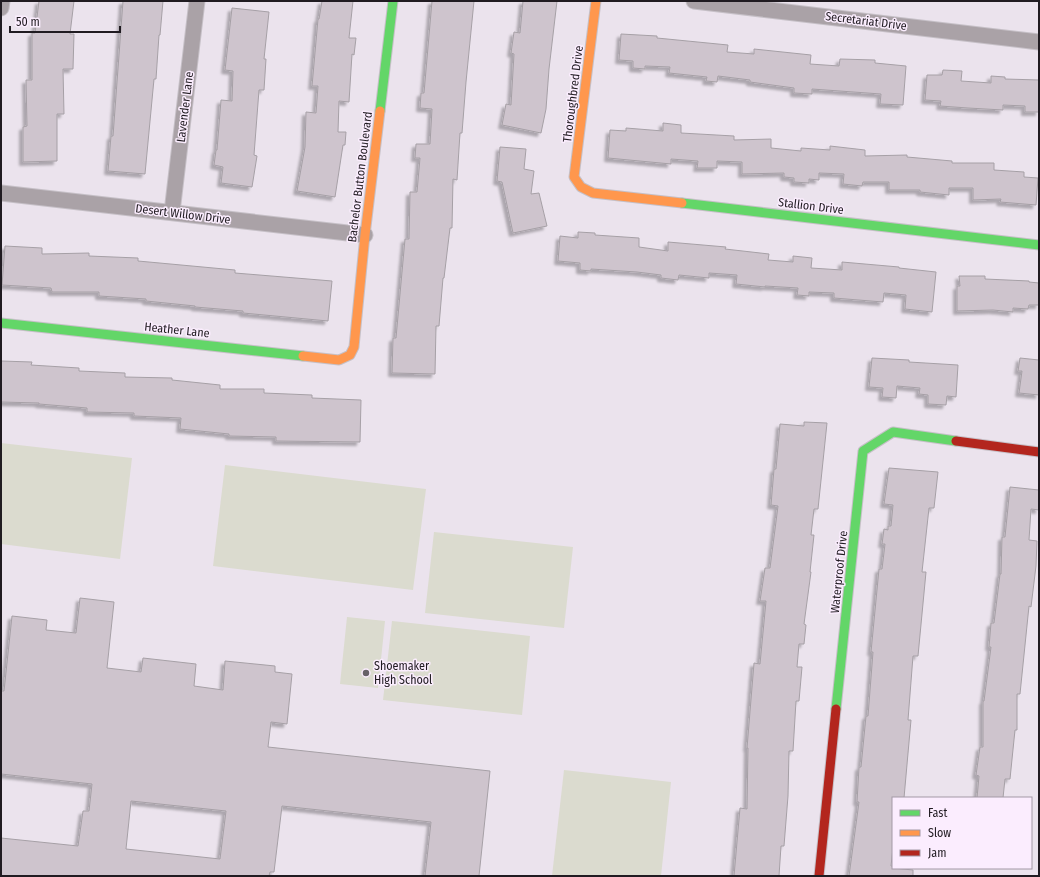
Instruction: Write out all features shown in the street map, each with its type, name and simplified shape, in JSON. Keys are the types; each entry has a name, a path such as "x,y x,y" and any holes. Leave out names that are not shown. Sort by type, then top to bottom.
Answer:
{"street":[{"path":"1,8 2,1"},
{"name":"Lavender Lane","path":"172,212 198,1"},
{"name":"Bachelor Button Boulevard","path":"350,355 354,347 365,235 393,1"},
{"name":"Thoroughbred Drive","path":"581,187 574,177 596,1"},
{"name":"Secretariat Drive","path":"694,1 1039,42"},
{"name":"Stallion Drive","path":"581,187 592,193 1039,245"},
{"name":"Desert Willow Drive","path":"1,193 365,235"},
{"name":"Heather Lane","path":"1,323 339,360 350,355"},
{"name":"Waterproof Drive","path":"819,876 864,451 893,432 1039,452"}],"shaded area":[{"path":"1,443 132,458 120,559 1,544"},
{"path":"225,465 426,489 413,590 213,566"},
{"path":"434,532 573,547 564,628 425,613"},
{"path":"347,617 385,621 378,688 340,684"},
{"path":"392,621 530,636 522,715 383,700"},
{"path":"564,770 671,782 661,876 552,876"}],"building":[{"path":"39,1 74,1 70,34 74,34 73,69 63,69 64,114 57,114 57,161 23,162 23,127 27,126 26,80 32,80 32,33 35,33"},
{"path":"123,1 163,1 145,174 108,171 111,136 113,136"},
{"path":"322,1 353,1 349,38 356,38 354,55 352,54 349,102 339,101 338,132 346,132 335,197 297,191 305,147 306,112 316,113 318,86 312,86 318,19"},
{"path":"432,1 474,1 462,133 460,133 457,180 453,179 452,228 450,228 443,278 439,326 436,326 435,374 392,373 393,338 396,338 405,239 409,239 410,192 417,192 420,158 415,158 416,144 430,144 432,109 420,108 421,93 424,93"},
{"path":"523,1 557,1 546,109 541,133 502,125 506,104 511,105 514,54 511,53 514,32 520,33"},
{"path":"232,8 269,12 264,59 266,59 264,90 259,90 254,155 257,156 252,187 221,183 223,167 214,165 217,150 221,100 232,101 233,71 225,70"},
{"path":"621,34 657,36 657,38 728,45 727,52 754,54 754,49 811,55 810,64 839,66 840,59 875,60 875,63 906,66 903,105 880,104 881,94 812,89 812,94 794,93 794,88 750,82 750,80 718,76 717,82 706,81 707,77 669,73 670,67 645,66 645,69 633,68 633,61 619,60"},
{"path":"943,70 962,71 961,81 991,83 991,76 1005,77 1005,79 1039,80 1039,112 1025,112 1025,106 1003,105 1003,110 968,108 940,106 941,101 925,100 927,75 942,75"},
{"path":"663,123 681,125 681,133 734,136 734,140 771,139 771,148 801,151 801,148 830,150 830,146 865,150 865,156 907,155 907,157 952,161 952,163 994,163 994,170 1024,172 1024,177 1038,178 1036,205 1000,202 1001,199 973,200 973,188 949,188 949,195 920,192 920,190 889,190 889,182 863,182 862,186 843,184 844,174 819,173 819,180 809,179 809,183 794,182 794,178 784,177 784,173 742,174 742,162 717,161 717,168 697,168 698,161 671,159 671,164 608,158 610,130 626,131 626,128 663,131"},
{"path":"500,147 526,149 524,169 534,171 531,194 539,193 547,226 513,233 502,182 497,181"},
{"path":"578,232 595,233 595,235 639,238 639,247 668,251 668,242 726,247 725,249 769,254 768,260 793,262 793,256 812,258 811,268 842,270 842,262 936,272 932,312 905,309 906,295 884,293 883,302 834,298 834,293 809,292 809,296 797,295 798,288 736,284 737,275 709,273 709,278 679,275 678,280 661,278 661,275 637,272 591,269 591,271 580,270 580,263 558,261 560,236 578,238"},
{"path":"5,246 42,248 42,254 89,253 89,256 138,258 138,261 235,270 235,273 332,281 328,321 243,313 243,311 146,301 146,299 99,296 99,292 52,292 51,288 2,285"},
{"path":"959,276 985,276 985,279 1029,281 1039,283 1039,305 1029,305 1028,309 1013,308 1013,312 993,310 957,311 957,286 960,286"},
{"path":"872,358 958,365 956,397 947,396 946,405 928,404 928,395 919,394 920,388 897,386 896,398 882,397 883,388 869,387"},
{"path":"1020,358 1039,360 1039,395 1019,393 1022,371 1018,371"},
{"path":"1,361 32,362 31,365 79,368 79,371 125,373 125,377 172,378 172,380 220,385 220,389 264,389 264,393 312,395 312,398 361,400 360,442 276,441 276,437 229,436 229,434 180,429 181,418 134,416 134,413 87,412 87,408 39,403 1,402"},
{"path":"804,422 827,423 818,509 814,509 811,535 814,535 804,624 806,625 804,644 799,644 797,667 802,667 799,701 796,701 793,751 789,751 788,796 784,846 781,846 779,876 734,876 740,808 747,809 747,748 754,663 760,664 766,601 760,601 765,568 770,568 778,506 771,505 780,424 804,426"},
{"path":"889,468 938,472 934,508 929,508 922,572 926,572 918,656 913,656 908,720 911,720 904,797 892,797 891,866 892,869 913,870 913,876 849,876 859,802 857,802 859,767 861,767 866,716 868,716 873,652 871,652 879,569 882,569 885,544 882,544 884,529 888,530 888,526 891,526 893,505 884,504"},
{"path":"1010,487 1039,490 1039,510 1031,509 1029,540 1037,541 1036,566 1031,607 1029,606 1020,694 1017,694 1017,730 1015,730 1010,779 1005,779 1003,797 977,797 979,776 976,775 980,747 983,747 983,701 991,647 989,647 991,623 994,623 1001,574 1002,537 1005,537"},
{"path":"80,598 114,602 107,668 141,672 143,658 196,664 194,686 223,690 225,661 275,666 275,672 292,674 287,724 271,722 268,747 490,771 479,876 425,876 431,822 282,806 274,872 270,872 269,876 1,876 1,838 78,846 83,811 89,811 92,784 1,774 1,691 4,691 12,616 47,620 46,630 76,633","holes":["131,801 226,811 220,859 126,849"]}],"traffic: fast":[{"path":"380,111 393,1"},
{"path":"682,203 1039,245"},
{"path":"1,323 303,356"},
{"path":"836,709 863,451 893,432 956,441"}],"traffic: slow":[{"path":"596,1 574,177 581,187 593,193 682,203"},
{"path":"303,356 339,360 350,355 354,347 365,235 380,111"}],"traffic: jam":[{"path":"956,441 1039,452"},
{"path":"819,876 836,709"}],"place":[{"name":"Shoemaker High School","path":"366,673"}]}
